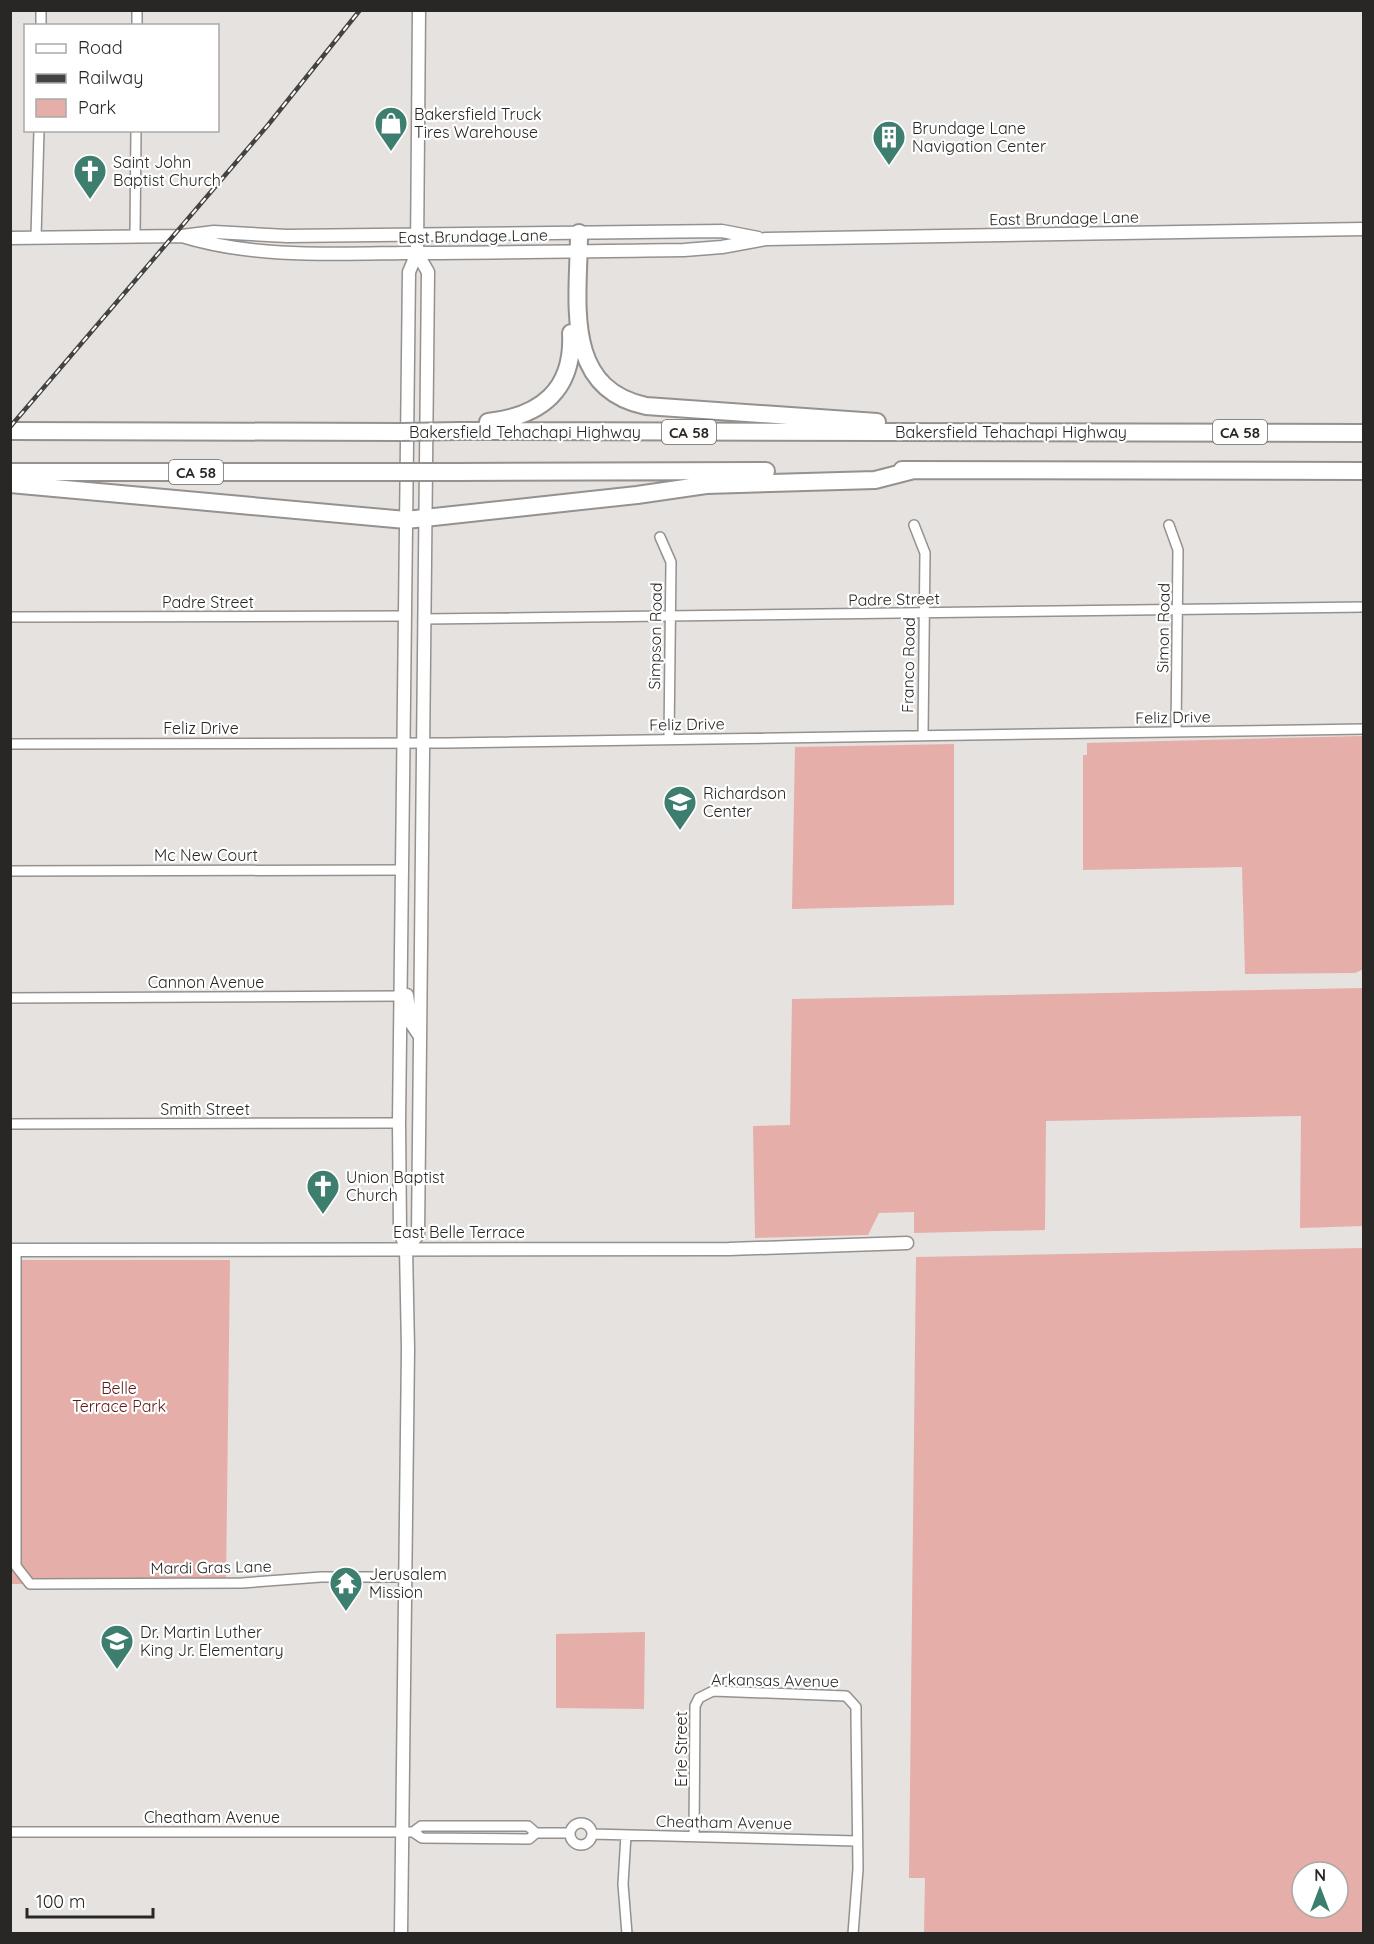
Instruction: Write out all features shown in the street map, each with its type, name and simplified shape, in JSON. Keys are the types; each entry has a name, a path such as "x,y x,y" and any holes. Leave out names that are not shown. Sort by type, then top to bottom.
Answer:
{"highway":[{"path":"573,233 582,350 590,368 601,383 623,399 646,406 881,422 918,432"},
{"path":"459,428 522,416 545,403 562,382 572,350 574,251"},
{"name":"Bakersfield Tehachapi Highway","path":"10,431 401,432 459,428 1364,433"},
{"path":"10,484 406,520 706,485 875,480 914,470"},
{"name":"CA 58","path":"10,472 1364,471"}],"street":[{"path":"401,1934 408,1832 406,1248 400,1232 399,1123 408,272 417,253 418,235 420,10"},
{"path":"36,237 39,132"},
{"path":"135,236 136,132"},
{"name":"East Brundage Lane","path":"182,236 214,246 279,253 417,253 684,250 722,247 766,239 1364,229"},
{"name":"East Brundage Lane","path":"10,238 182,236 214,232 287,236 722,231 766,239"},
{"path":"406,1248 418,1235 428,272 417,253"},
{"name":"Franco Road","path":"914,525 925,553 923,735"},
{"name":"Simon Road","path":"1169,525 1179,550 1176,732"},
{"name":"Simpson Road","path":"660,537 671,562 669,739"},
{"name":"Padre Street","path":"424,619 1364,607"},
{"name":"Padre Street","path":"10,617 406,616"},
{"name":"Feliz Drive","path":"10,744 404,743 1364,729"},
{"name":"Mc New Court","path":"10,871 402,870"},
{"path":"402,950 411,1023 419,1035"},
{"name":"Cannon Avenue","path":"10,998 401,996"},
{"name":"Smith Street","path":"10,1124 399,1123"},
{"name":"East Belle Terrace","path":"13,1250 729,1249 907,1244"},
{"name":"Mardi Gras Lane","path":"13,1250 15,1554 16,1566 21,1576 30,1584 242,1583 321,1577 406,1577"},
{"name":"Arkansas Avenue","path":"699,1698 713,1691 839,1694 851,1700 856,1716 856,1841"},
{"name":"Erie Street","path":"694,1836 695,1706 699,1698"},
{"path":"581,1823 587,1825 592,1834 586,1844 580,1845 575,1843 570,1833 575,1825 581,1823"},
{"name":"Cheatham Avenue","path":"10,1832 408,1832 422,1838 529,1839 536,1833 570,1833"},
{"name":"Cheatham Avenue","path":"592,1834 856,1841"},
{"path":"626,1835 623,1884 627,1934"},
{"path":"853,1934 858,1869 856,1841"}],"green space":[{"path":"1363,736 1364,969 1355,973 1245,974 1242,867 1083,870 1083,755 1087,755 1087,743"},
{"path":"954,744 954,905 792,909 795,747"},
{"path":"1363,988 1363,1226 1300,1228 1301,1116 1046,1121 1045,1230 914,1233 914,1212 879,1213 868,1235 755,1238 753,1126 790,1125 792,999"},
{"path":"1363,1248 1363,1933 924,1933 925,1878 909,1878 916,1257"},
{"name":"Belle Terrace Park","path":"12,1260 230,1260 226,1584 11,1584"},
{"path":"645,1632 644,1709 556,1708 556,1634"}],"railway":[{"path":"10,427 268,125 360,10"}],"place":[{"name":"Bakersfield Truck Tires Warehouse","path":"391,152"},
{"name":"Brundage Lane Navigation Center","path":"889,166"},
{"name":"Saint John Baptist Church","path":"90,200"},
{"name":"Richardson Center","path":"680,831"},
{"name":"Union Baptist Church","path":"323,1215"},
{"name":"Jerusalem Mission","path":"346,1612"},
{"name":"Dr. Martin Luther King Jr. Elementary","path":"117,1670"}]}
